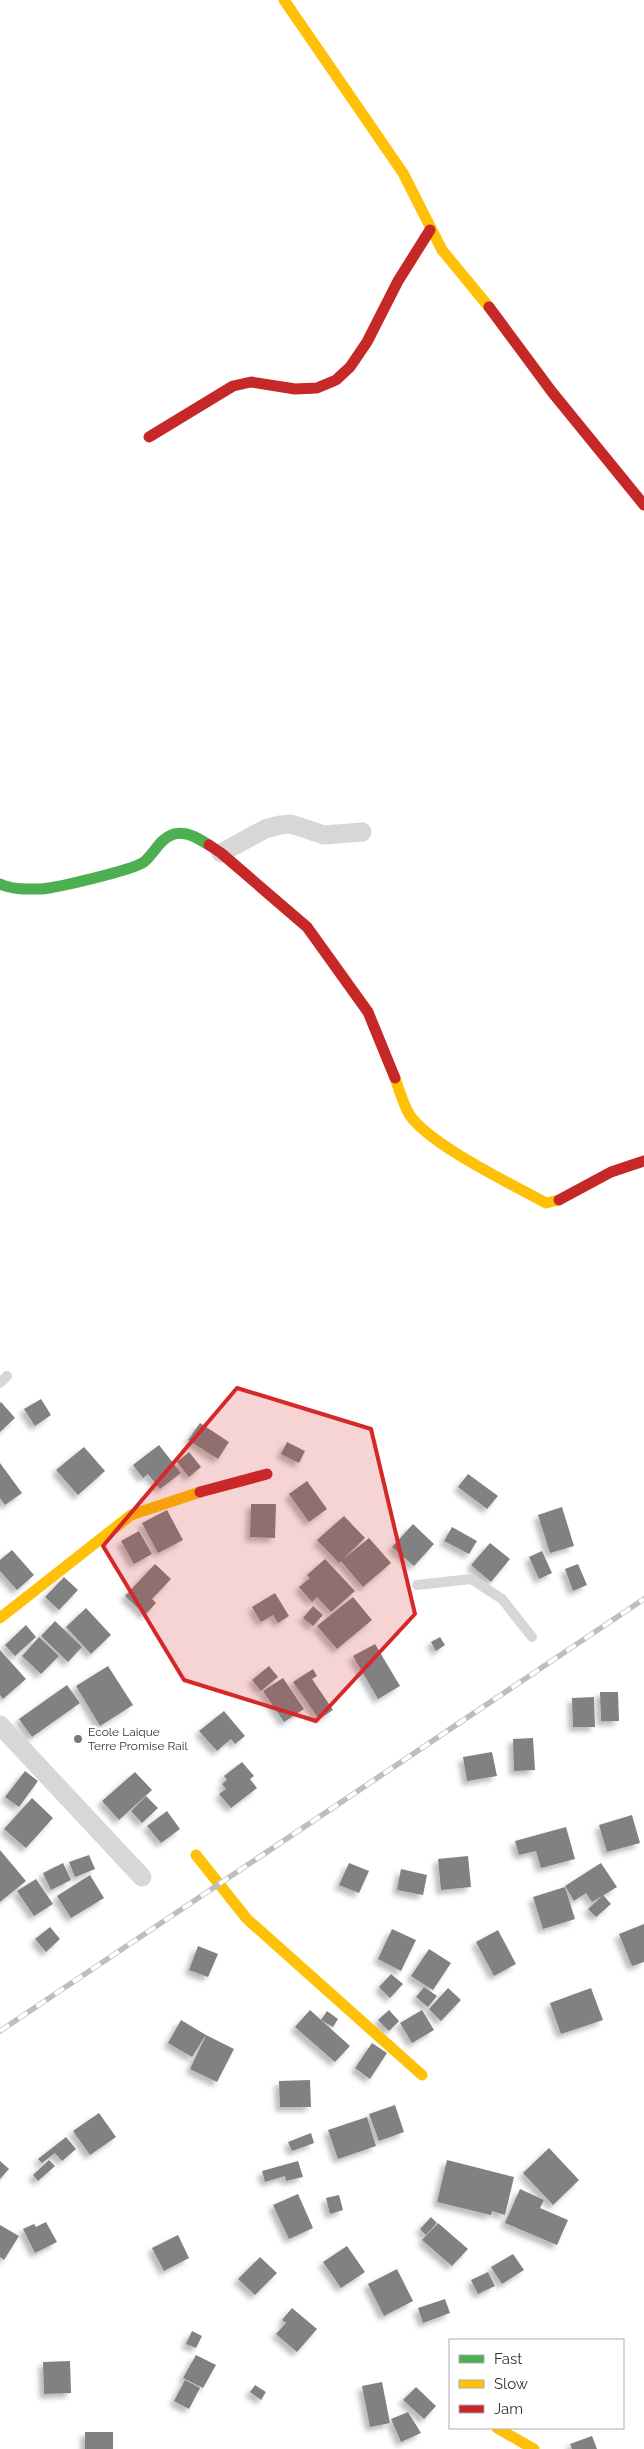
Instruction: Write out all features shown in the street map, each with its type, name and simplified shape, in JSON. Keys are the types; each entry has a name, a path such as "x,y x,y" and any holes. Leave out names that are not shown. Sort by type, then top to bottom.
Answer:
{"street":[{"path":"284,0 403,174 430,230 442,250 489,307 552,392 644,505"},
{"path":"149,438 233,386 251,382 303,389 318,388 336,380 350,367 367,342 398,281 430,230"},
{"path":"221,854 265,829 280,825 291,824 324,835 362,832"},
{"path":"0,884 8,888 43,889 127,870 144,862 161,842 175,834 193,835 221,854 307,927 368,1012 409,1113 420,1128 478,1166 546,1203 557,1202 611,1172 644,1161"},
{"path":"0,1618 131,1515 183,1497 267,1474"},
{"path":"0,1725 142,1878"},
{"path":"196,1856 218,1886 247,1919 422,2075"},
{"path":"499,2429 534,2449"}],"lane":[{"path":"417,1586 471,1580 502,1599 532,1637"}],"highlighted area":[{"path":"237,1388 371,1429 415,1614 316,1721 184,1680 103,1546"}],"building":[{"path":"41,1399 51,1415 35,1426 24,1409"},
{"path":"0,1403 15,1418 0,1432"},
{"path":"200,1423 229,1442 218,1459 188,1440"},
{"path":"287,1442 305,1451 299,1463 281,1454"},
{"path":"159,1445 181,1473 160,1489 148,1474 143,1478 133,1465"},
{"path":"84,1447 105,1471 78,1495 56,1470"},
{"path":"189,1452 201,1467 189,1477 177,1462"},
{"path":"0,1463 22,1493 5,1505 0,1498"},
{"path":"468,1474 498,1496 487,1509 458,1487"},
{"path":"307,1481 327,1509 309,1522 289,1494"},
{"path":"251,1504 276,1504 275,1538 250,1537"},
{"path":"562,1507 574,1546 550,1553 538,1515"},
{"path":"167,1510 183,1540 158,1553 142,1523"},
{"path":"344,1516 365,1538 339,1563 317,1540"},
{"path":"413,1524 434,1544 414,1566 392,1547"},
{"path":"452,1527 477,1541 469,1554 444,1541"},
{"path":"139,1531 152,1554 134,1564 121,1541"},
{"path":"369,1538 391,1563 363,1587 341,1561"},
{"path":"490,1543 510,1559 491,1582 471,1565"},
{"path":"12,1550 34,1575 17,1590 0,1571 0,1560"},
{"path":"542,1551 552,1573 539,1579 529,1557"},
{"path":"325,1559 355,1591 331,1612 317,1597 312,1602 299,1587 310,1578 307,1575"},
{"path":"155,1564 171,1579 152,1599 156,1603 145,1615 125,1596"},
{"path":"578,1564 587,1585 573,1591 565,1569"},
{"path":"64,1577 78,1590 59,1610 45,1597"},
{"path":"275,1593 289,1616 278,1623 273,1615 261,1622 252,1607"},
{"path":"353,1597 372,1620 337,1649 317,1626"},
{"path":"313,1606 323,1615 313,1626 303,1618"},
{"path":"86,1608 111,1635 91,1654 66,1627"},
{"path":"55,1621 82,1647 68,1662 41,1636"},
{"path":"26,1625 36,1637 15,1656 5,1645"},
{"path":"39,1637 59,1656 41,1674 22,1656"},
{"path":"440,1637 445,1645 436,1651 431,1642"},
{"path":"375,1644 400,1686 378,1699 353,1656"},
{"path":"0,1650 26,1679 3,1699 0,1695"},
{"path":"108,1666 133,1705 100,1726 76,1686"},
{"path":"269,1666 278,1677 261,1691 252,1680"},
{"path":"313,1669 317,1676 312,1679 333,1710 319,1719 293,1682"},
{"path":"283,1678 304,1709 284,1722 263,1691"},
{"path":"67,1685 80,1703 32,1737 19,1719"},
{"path":"600,1692 618,1692 619,1721 601,1721"},
{"path":"594,1697 595,1727 573,1727 572,1698"},
{"path":"224,1711 245,1736 235,1744 231,1739 217,1751 199,1731"},
{"path":"533,1738 535,1770 514,1771 513,1739"},
{"path":"492,1752 497,1776 467,1781 463,1757"},
{"path":"242,1762 254,1776 250,1779 257,1788 231,1808 219,1794 226,1789 222,1784 227,1780 224,1776"},
{"path":"25,1771 38,1781 19,1807 5,1797"},
{"path":"135,1772 152,1790 119,1820 102,1801"},
{"path":"146,1796 158,1808 142,1823 131,1811"},
{"path":"32,1798 53,1818 26,1848 4,1829"},
{"path":"167,1811 180,1829 161,1843 147,1826"},
{"path":"632,1815 640,1843 607,1852 599,1825"},
{"path":"566,1827 575,1859 541,1868 536,1851 519,1855 515,1841"},
{"path":"0,1850 26,1881 0,1902"},
{"path":"89,1855 95,1869 75,1877 69,1862"},
{"path":"468,1856 471,1887 441,1890 438,1859"},
{"path":"63,1863 71,1880 51,1890 43,1873"},
{"path":"349,1863 369,1871 359,1893 339,1885"},
{"path":"601,1863 617,1887 592,1902 586,1893 574,1901 565,1886"},
{"path":"401,1869 427,1875 423,1895 397,1890"},
{"path":"90,1875 104,1898 71,1918 57,1896"},
{"path":"36,1879 53,1904 34,1916 17,1891"},
{"path":"565,1887 575,1919 543,1929 533,1897"},
{"path":"603,1895 611,1904 596,1917 588,1909"},
{"path":"644,1924 644,1962 632,1966 619,1934"},
{"path":"50,1927 60,1939 46,1952 35,1939"},
{"path":"392,1929 416,1940 401,1971 378,1959"},
{"path":"498,1930 516,1964 494,1976 476,1942"},
{"path":"198,1946 218,1954 208,1977 189,1970"},
{"path":"429,1949 451,1963 433,1990 411,1976"},
{"path":"391,1974 403,1984 390,1998 379,1987"},
{"path":"424,1987 437,1996 428,2007 416,1997"},
{"path":"448,1988 461,2000 441,2021 429,2009"},
{"path":"591,1988 603,2020 561,2034 550,2003"},
{"path":"310,2010 350,2046 335,2062 295,2027"},
{"path":"389,2010 399,2021 389,2031 378,2020"},
{"path":"422,2010 434,2030 412,2043 400,2023"},
{"path":"327,2011 338,2019 333,2027 321,2020"},
{"path":"181,2020 206,2035 192,2057 168,2043"},
{"path":"206,2035 234,2049 217,2082 190,2069"},
{"path":"372,2043 387,2053 370,2079 355,2068"},
{"path":"310,2080 311,2107 280,2107 279,2081"},
{"path":"395,2105 404,2132 379,2141 369,2114"},
{"path":"99,2113 116,2137 90,2155 73,2131"},
{"path":"367,2117 376,2146 338,2159 328,2130"},
{"path":"311,2133 314,2143 292,2151 288,2142"},
{"path":"66,2137 76,2149 62,2161 55,2153 42,2163 38,2159"},
{"path":"549,2148 579,2180 553,2205 523,2173"},
{"path":"49,2160 55,2166 38,2181 33,2175"},
{"path":"447,2160 514,2177 505,2215 492,2211 491,2215 437,2202"},
{"path":"0,2161 9,2169 0,2179"},
{"path":"298,2161 303,2177 286,2181 285,2176 265,2182 262,2171"},
{"path":"520,2189 544,2200 540,2208 568,2220 557,2245 505,2223"},
{"path":"298,2194 313,2228 289,2239 273,2205"},
{"path":"339,2195 343,2210 330,2214 326,2198"},
{"path":"431,2217 437,2223 426,2235 420,2229"},
{"path":"46,2222 57,2242 35,2253 23,2229 34,2224 36,2227"},
{"path":"438,2223 468,2249 452,2266 422,2240"},
{"path":"0,2225 19,2236 4,2260 0,2257"},
{"path":"178,2235 189,2258 164,2271 152,2248"},
{"path":"347,2246 365,2272 341,2288 323,2262"},
{"path":"513,2254 524,2270 502,2284 491,2267"},
{"path":"260,2257 277,2273 255,2295 238,2279"},
{"path":"397,2269 413,2301 384,2316 368,2284"},
{"path":"488,2272 495,2286 478,2294 471,2280"},
{"path":"445,2299 450,2313 423,2323 418,2308"},
{"path":"292,2308 317,2329 297,2352 276,2334 286,2323 282,2320"},
{"path":"192,2331 202,2336 196,2348 186,2344"},
{"path":"196,2355 216,2365 203,2388 183,2378"},
{"path":"70,2361 71,2393 44,2394 43,2362"},
{"path":"185,2380 200,2388 189,2409 174,2401"},
{"path":"382,2382 390,2423 370,2427 362,2386"},
{"path":"255,2385 266,2392 261,2400 250,2392"},
{"path":"416,2387 436,2406 424,2419 403,2400"},
{"path":"408,2412 421,2433 401,2442 391,2419"},
{"path":"85,2432 113,2432 113,2449 85,2449"},
{"path":"592,2436 597,2449 572,2449 570,2444"}],"railway":[{"path":"0,2031 644,1599"}],"traffic: fast":[{"path":"0,884 15,888 41,889 111,874 144,862 165,839 179,833 197,838 209,845"}],"traffic: slow":[{"path":"284,0 403,173 442,250 489,307"},
{"path":"395,1078 409,1114 419,1126 434,1138 472,1163 546,1203 559,1200"},
{"path":"0,1618 131,1515 200,1492"},
{"path":"196,1855 247,1919 422,2075"},
{"path":"499,2429 534,2449"}],"traffic: jam":[{"path":"149,437 233,386 251,382 295,389 317,388 336,380 350,367 367,342 398,281 430,230"},
{"path":"489,307 552,392 644,505"},
{"path":"209,845 221,853 307,927 368,1012 395,1078"},
{"path":"559,1200 611,1172 644,1161"},
{"path":"200,1492 267,1474"}],"place":[{"name":"Ecole Laique Terre Promise Rail","path":"78,1739"}]}
